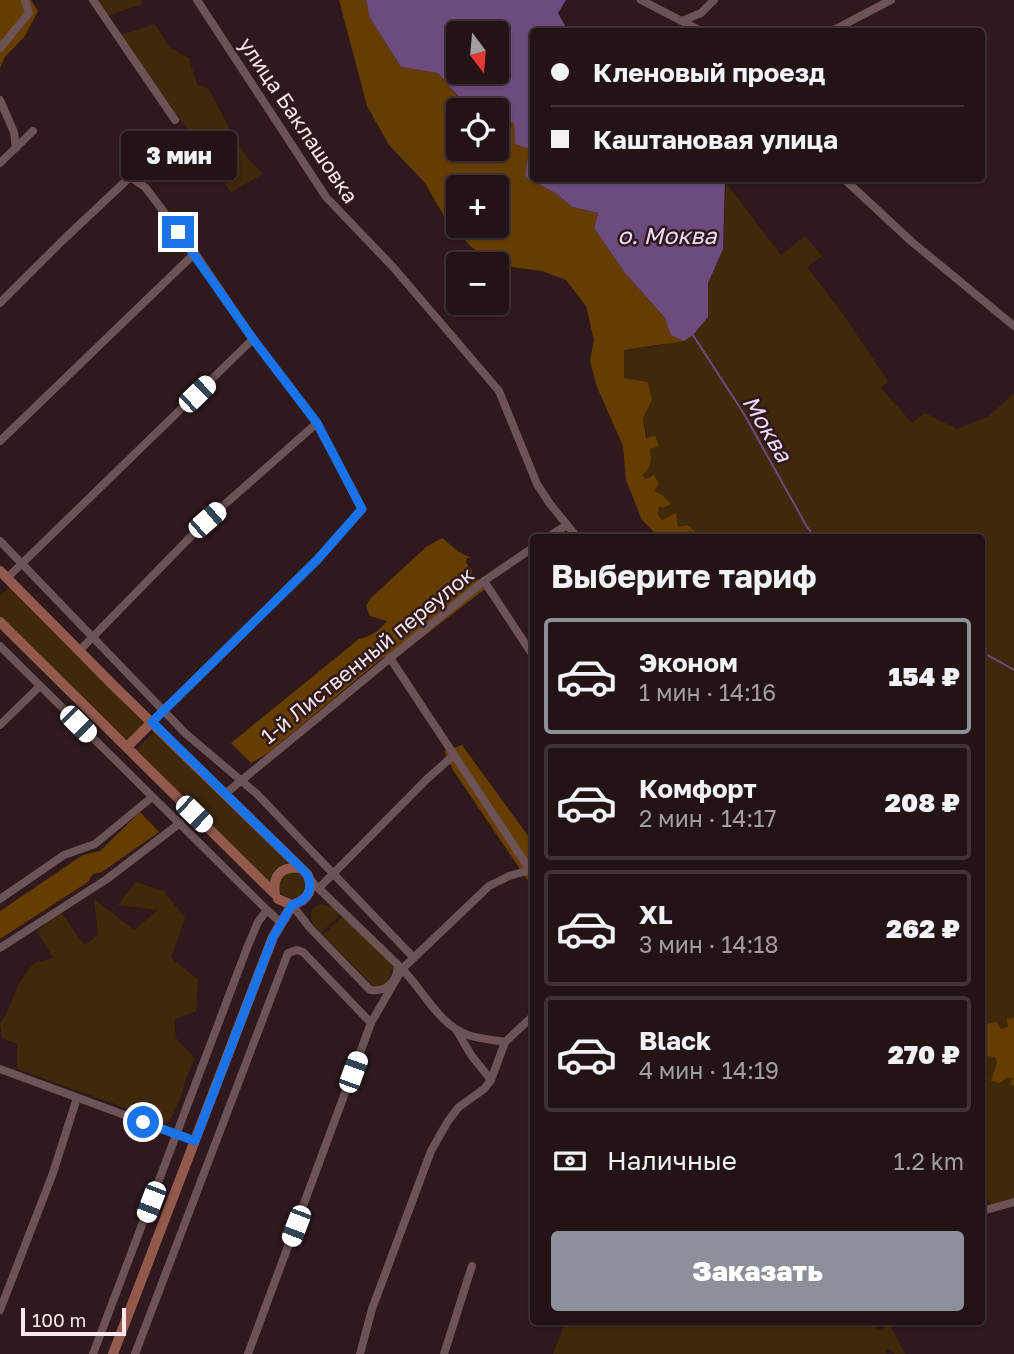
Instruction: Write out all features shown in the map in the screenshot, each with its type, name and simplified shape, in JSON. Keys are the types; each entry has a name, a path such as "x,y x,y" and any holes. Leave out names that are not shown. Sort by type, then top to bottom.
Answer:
{"main road":[{"path":"4,574 307,874 315,885 303,901 292,905 273,937 113,1354"},
{"path":"0,622 276,896 292,905"},
{"path":"127,747 152,722"},
{"path":"281,923 284,912 276,896 274,881 279,872 289,867 300,869"}],"street":[{"path":"0,48 29,13 25,0"},
{"path":"93,0 175,120"},
{"name":"улица Баклашовка","path":"197,0 326,197 393,267 499,391 537,484 574,534"},
{"path":"641,0 695,28"},
{"path":"682,21 701,13 714,0"},
{"path":"838,28 891,0"},
{"path":"0,100 15,132 16,148"},
{"path":"0,163 33,131"},
{"path":"0,303 130,177 145,187 195,253 253,339 317,423 362,509 317,560 152,722"},
{"path":"847,182 912,242 1014,326"},
{"path":"0,441 195,253"},
{"path":"4,574 22,564 253,339"},
{"path":"79,651 207,520 317,423"},
{"path":"553,534 567,525"},
{"path":"0,541 163,710 195,742 242,780 413,957"},
{"name":"1-й Лиственный переулок","path":"225,794 484,581 530,550"},
{"path":"484,581 530,651"},
{"path":"0,646 281,923"},
{"path":"390,658 530,870"},
{"path":"0,725 40,686"},
{"path":"114,760 127,747"},
{"path":"454,755 332,873 315,885 400,967 455,1029 491,1080"},
{"path":"0,899 64,855 95,844 152,797"},
{"path":"0,948 107,879 180,823"},
{"path":"248,1354 371,1023 400,967 424,950 489,887 509,876 530,873"},
{"path":"292,905 310,928 370,990 381,991 392,984 400,967"},
{"path":"93,1354 247,948 258,922 267,910"},
{"path":"135,1354 288,953 297,950 303,953 371,1023"},
{"path":"359,1354 372,1308 431,1151 459,1107 484,1089 491,1080 505,1042 530,1018"},
{"path":"455,1029 505,1042"},
{"path":"0,1069 195,1141"},
{"path":"0,1310 53,1173 77,1098"},
{"path":"985,1210 1014,1202"},
{"path":"444,1354 472,1266"}],"shaded area":[{"path":"0,0 31,0 38,11 25,36 5,57 0,68"},
{"path":"97,0 140,0 143,4 107,16"},
{"path":"339,0 366,0 370,18 401,67 438,73 459,98 446,98 446,161 509,161 509,121 514,123 515,143 529,149 525,177 557,194 572,207 598,213 594,228 625,273 665,318 671,334 684,341 624,350 624,378 648,382 652,400 643,418 646,438 655,436 659,446 650,449 650,464 642,475 646,479 654,475 659,484 654,491 671,504 663,508 659,506 658,514 662,520 676,513 678,527 687,525 698,534 656,534 642,520 626,480 623,446 597,387 590,361 594,340 586,306 566,280 542,271 509,267 509,252 479,252 463,238 509,238 509,175 446,175 446,219 425,183 389,145 367,106"},
{"path":"155,24 170,48 189,58 197,85 208,88 246,155 263,174 231,192 121,35"},
{"path":"726,183 781,255 805,236 822,256 807,267 838,307 888,381 881,388 912,423 925,413 957,429 989,416 1014,393 1014,1017 1007,1019 1008,1027 1001,1030 985,1024 985,534 698,534 687,526 678,527 676,514 662,520 657,505 654,475 646,479 642,474 650,463 651,456 643,418 652,400 648,382 624,378 623,350 660,346 708,317 708,283 723,249"},
{"path":"442,538 471,558 467,558 466,563 472,573 462,583 464,587 481,579 485,589 402,653 381,659 267,754 251,763 231,743 359,639 371,635 381,627 387,621 370,616 366,606 371,598 426,547"},
{"path":"10,587 143,720 142,726 130,738 124,739 0,616 0,596"},
{"path":"155,731 288,862 276,868 269,881 136,750"},
{"path":"462,745 530,838 530,884 453,770 444,751"},
{"path":"140,812 159,832 0,939 0,911 83,855 100,851"},
{"path":"292,872 301,876 305,885 301,894 292,898 283,894 279,885 283,876"},
{"path":"136,882 164,891 185,918 171,958 198,979 196,1011 174,1020 176,1038 195,1059 168,1123 17,1069 17,1044 2,1038 0,1023 19,983 34,963 53,958 37,931 61,912 84,945 98,935 94,899 134,930 158,910 118,905"},
{"path":"322,904 331,906 340,915 321,933 311,915 313,908"},
{"path":"342,916 393,966 389,981 380,987 372,985 323,935"},
{"path":"1014,1017 1014,1086 1010,1084 1013,1078 1006,1078 1000,1083 991,1081 997,1062 995,1057 985,1054 985,1024 997,1022 1001,1029 1008,1027 1007,1019"},
{"path":"985,1053 995,1057 997,1062 993,1072 1013,1078 1011,1084 1014,1086 1014,1198 990,1205 985,1194 985,1076 988,1072"},
{"path":"564,1325 875,1325 878,1330 890,1325 905,1354 895,1354 887,1350 886,1354 553,1354"}],"water":[{"name":"о. Моква","path":"366,0 566,0 558,13 566,28 530,28 530,180 525,177 529,149 515,144 514,123 509,121 509,98 461,98 448,84 509,84 509,21 446,21 446,82 438,73 401,67 370,18"},
{"name":"о. Моква","path":"534,182 725,182 723,249 708,283 708,317 693,335 684,341 671,335 665,318 625,273 594,228 598,213 572,207 557,194"}],"waterway":[{"name":"Моква","path":"693,335 744,414 813,534"},
{"name":"Моква","path":"985,654 1014,670"}],"route":[{"path":"143,1122 195,1141 273,937 292,905 303,901 310,892 311,881 307,874 152,722 317,560 362,509 317,423 253,339 178,232"}]}
